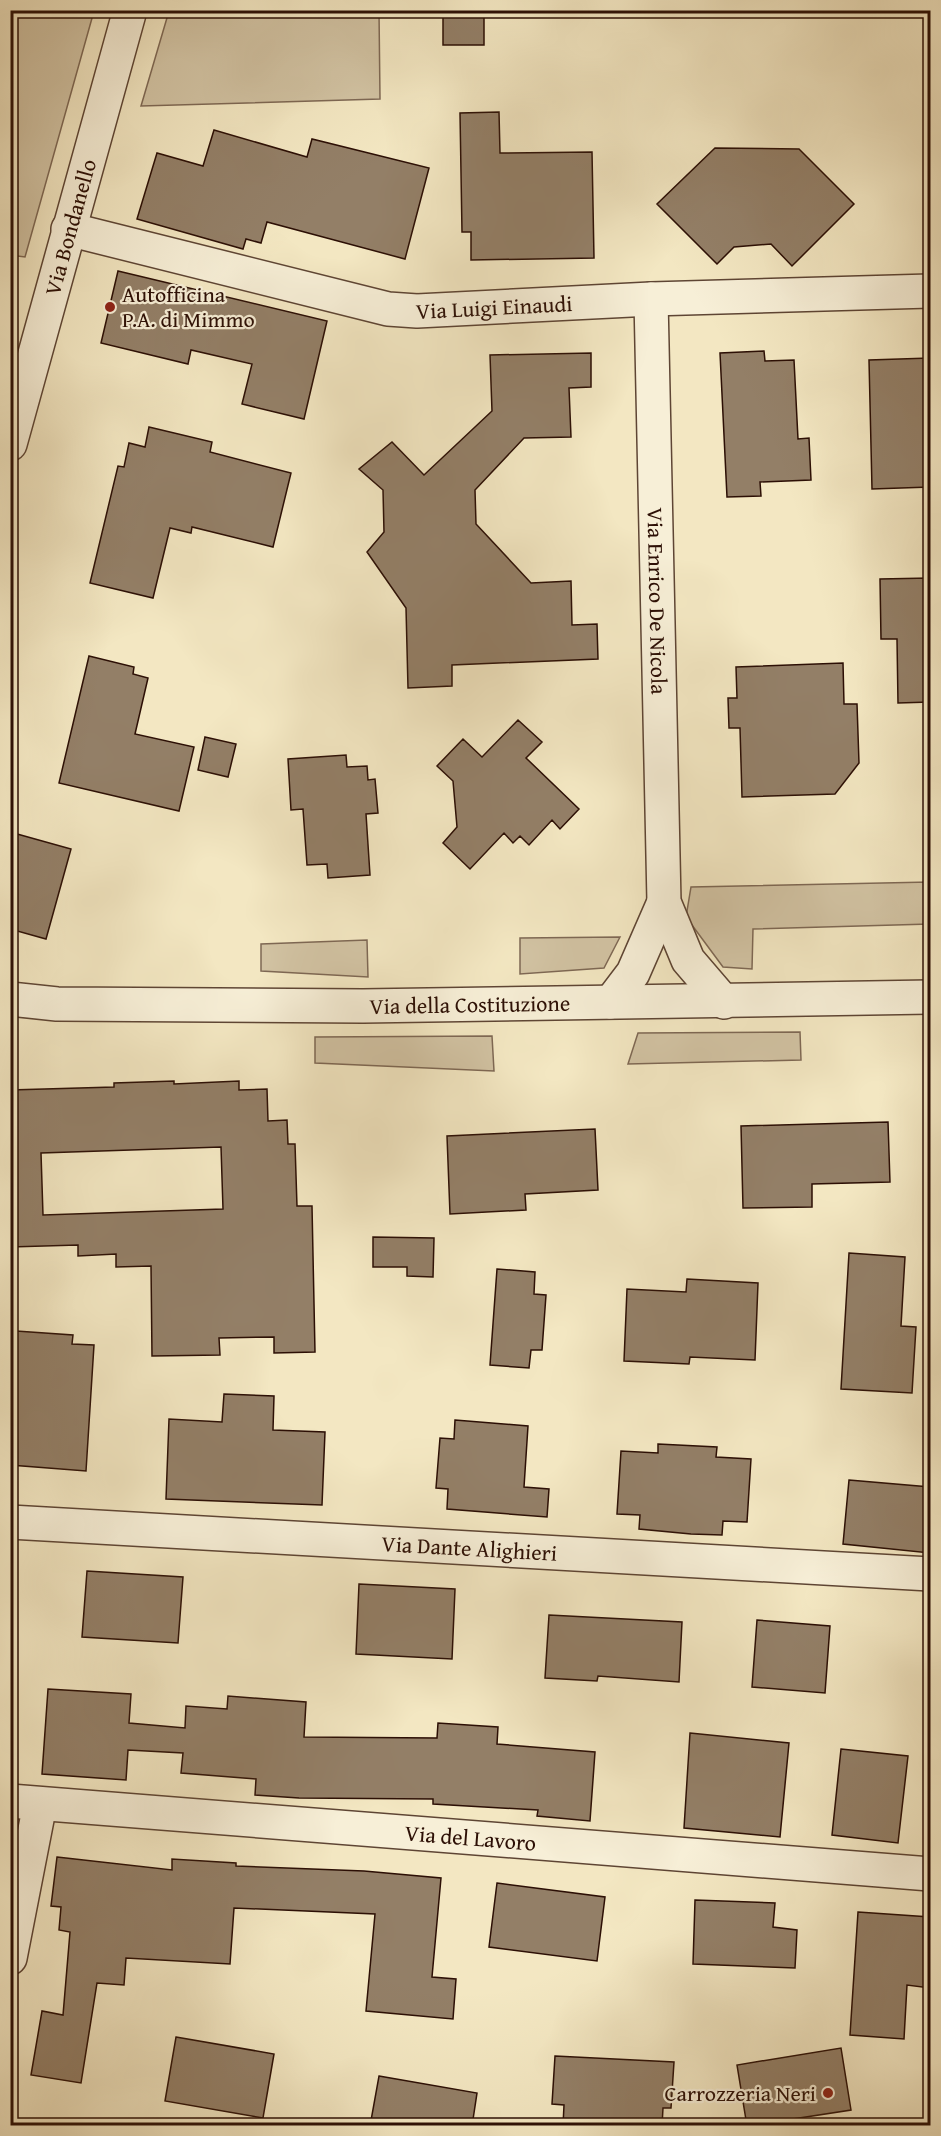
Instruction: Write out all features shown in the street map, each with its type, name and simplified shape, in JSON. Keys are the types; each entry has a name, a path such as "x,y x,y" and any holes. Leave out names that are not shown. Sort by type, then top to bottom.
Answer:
{"street":[{"name":"Via Bondanello","path":"10,444 50,309 68,229 130,10"},
{"name":"Via Luigi Einaudi","path":"68,229 388,309 417,311 651,299 930,291"},
{"name":"Via Enrico De Nicola","path":"651,299 664,902 688,960 724,1002"},
{"name":"Via Enrico De Nicola","path":"610,1002 633,973 664,902"},
{"name":"Via della Costituzione","path":"10,999 57,1004 363,1006 930,998"},
{"name":"Via Dante Alighieri","path":"10,1522 930,1575"},
{"name":"Via del Lavoro","path":"25,1802 930,1874"},
{"path":"10,1959 25,1802"}],"shaded area":[{"path":"10,11 94,11 25,257 10,255"},
{"path":"169,11 379,11 380,99 141,106"},
{"path":"930,882 930,924 753,929 752,969 723,967 686,917 691,887"},
{"path":"620,937 604,968 520,974 520,938"},
{"path":"367,940 368,977 261,971 261,944"},
{"path":"800,1032 801,1060 628,1064 638,1033"},
{"path":"492,1036 494,1071 315,1063 315,1037"}],"building":[{"path":"443,10 484,10 484,45 443,45"},
{"path":"499,112 500,153 592,152 594,258 471,260 471,232 462,232 460,113"},
{"path":"214,130 307,157 312,139 429,168 405,259 267,222 261,243 246,239 243,249 137,219 157,153 203,166"},
{"path":"715,148 799,149 854,204 792,266 771,244 734,247 717,264 657,204"},
{"path":"118,271 327,321 304,419 242,404 252,364 191,350 188,364 101,343"},
{"path":"764,351 765,361 794,360 798,439 809,438 811,480 760,482 761,496 727,497 720,353"},
{"path":"591,353 591,387 569,388 571,437 524,438 475,490 476,524 531,583 571,581 572,625 597,624 598,659 452,665 452,686 408,688 406,608 367,552 384,532 383,490 359,469 392,442 424,475 492,411 490,355"},
{"path":"930,358 930,487 872,489 869,360"},
{"path":"149,427 212,442 210,452 291,473 273,547 192,527 191,533 170,528 153,598 90,583 118,466 124,467 129,443 145,447"},
{"path":"930,578 930,702 898,703 897,639 881,639 880,579"},
{"path":"89,656 134,667 133,674 148,678 135,734 194,747 179,811 59,783"},
{"path":"843,663 844,704 857,704 859,763 835,794 742,797 740,728 729,728 728,698 737,698 736,667"},
{"path":"518,720 542,742 526,758 579,809 560,829 552,820 529,845 520,836 513,843 504,833 470,869 443,843 457,827 453,781 437,766 463,739 482,757"},
{"path":"205,737 236,744 228,777 198,770"},
{"path":"346,755 347,767 367,766 368,780 375,779 378,813 366,814 370,875 328,878 327,864 307,865 303,809 291,810 288,759"},
{"path":"10,832 71,849 46,939 10,929"},
{"path":"174,1081 174,1084 239,1081 239,1090 267,1089 268,1121 287,1120 288,1144 295,1144 297,1206 312,1206 315,1352 274,1353 274,1337 219,1338 220,1355 152,1356 151,1266 116,1267 116,1254 78,1256 78,1245 10,1247 10,1090 114,1087 114,1083","holes":["221,1147 223,1209 43,1215 41,1153"]},
{"path":"888,1122 890,1182 812,1184 812,1207 743,1208 741,1126"},
{"path":"595,1129 598,1190 525,1194 526,1210 450,1214 447,1136"},
{"path":"373,1237 434,1238 433,1277 407,1276 407,1267 373,1267"},
{"path":"849,1253 905,1257 901,1326 916,1327 912,1393 841,1389"},
{"path":"497,1269 535,1272 534,1294 546,1295 542,1350 531,1350 529,1368 490,1365"},
{"path":"687,1279 758,1283 755,1360 690,1357 689,1364 624,1361 627,1289 686,1292"},
{"path":"16,1331 73,1335 72,1344 94,1345 86,1471 10,1465"},
{"path":"224,1394 274,1396 273,1430 325,1432 322,1505 166,1499 169,1419 222,1422"},
{"path":"455,1420 528,1426 524,1487 549,1489 547,1517 447,1509 448,1489 436,1488 440,1438 454,1439"},
{"path":"658,1444 717,1447 716,1457 751,1459 747,1522 723,1521 722,1535 691,1534 639,1529 640,1515 617,1514 621,1451 658,1453"},
{"path":"849,1480 930,1487 930,1553 843,1544"},
{"path":"87,1571 183,1577 178,1643 82,1637"},
{"path":"359,1584 455,1589 452,1659 356,1654"},
{"path":"549,1615 682,1622 679,1682 598,1676 597,1681 545,1678"},
{"path":"757,1620 830,1626 825,1693 752,1687"},
{"path":"48,1689 131,1694 129,1723 185,1728 186,1706 227,1709 228,1696 306,1702 304,1737 437,1738 438,1723 498,1727 497,1744 595,1752 590,1821 537,1816 538,1810 433,1804 433,1799 299,1798 255,1795 256,1779 181,1773 183,1753 128,1750 126,1780 42,1774"},
{"path":"690,1733 789,1743 780,1837 684,1828"},
{"path":"841,1749 908,1756 898,1843 832,1835"},
{"path":"57,1857 172,1870 172,1859 236,1863 236,1866 364,1871 441,1878 432,1977 456,1979 453,2019 366,2011 375,1914 234,1908 230,1964 126,1958 124,1985 97,1983 81,2083 31,2075 42,2011 63,2015 70,1932 59,1930 61,1907 51,1906"},
{"path":"497,1883 605,1897 597,1961 489,1947"},
{"path":"695,1900 775,1903 773,1927 797,1930 795,1968 693,1964"},
{"path":"858,1912 930,1917 930,1988 907,1985 904,2039 850,2035"},
{"path":"176,2037 274,2054 263,2118 165,2101"},
{"path":"841,2048 851,2110 747,2126 737,2065"},
{"path":"555,2056 674,2062 671,2108 663,2108 662,2126 563,2126 564,2105 552,2104"},
{"path":"379,2076 477,2093 472,2126 370,2126"}],"place":[{"name":"Autofficina P.A. di Mimmo","path":"110,307"},
{"name":"Carrozzeria Neri","path":"828,2093"}]}
